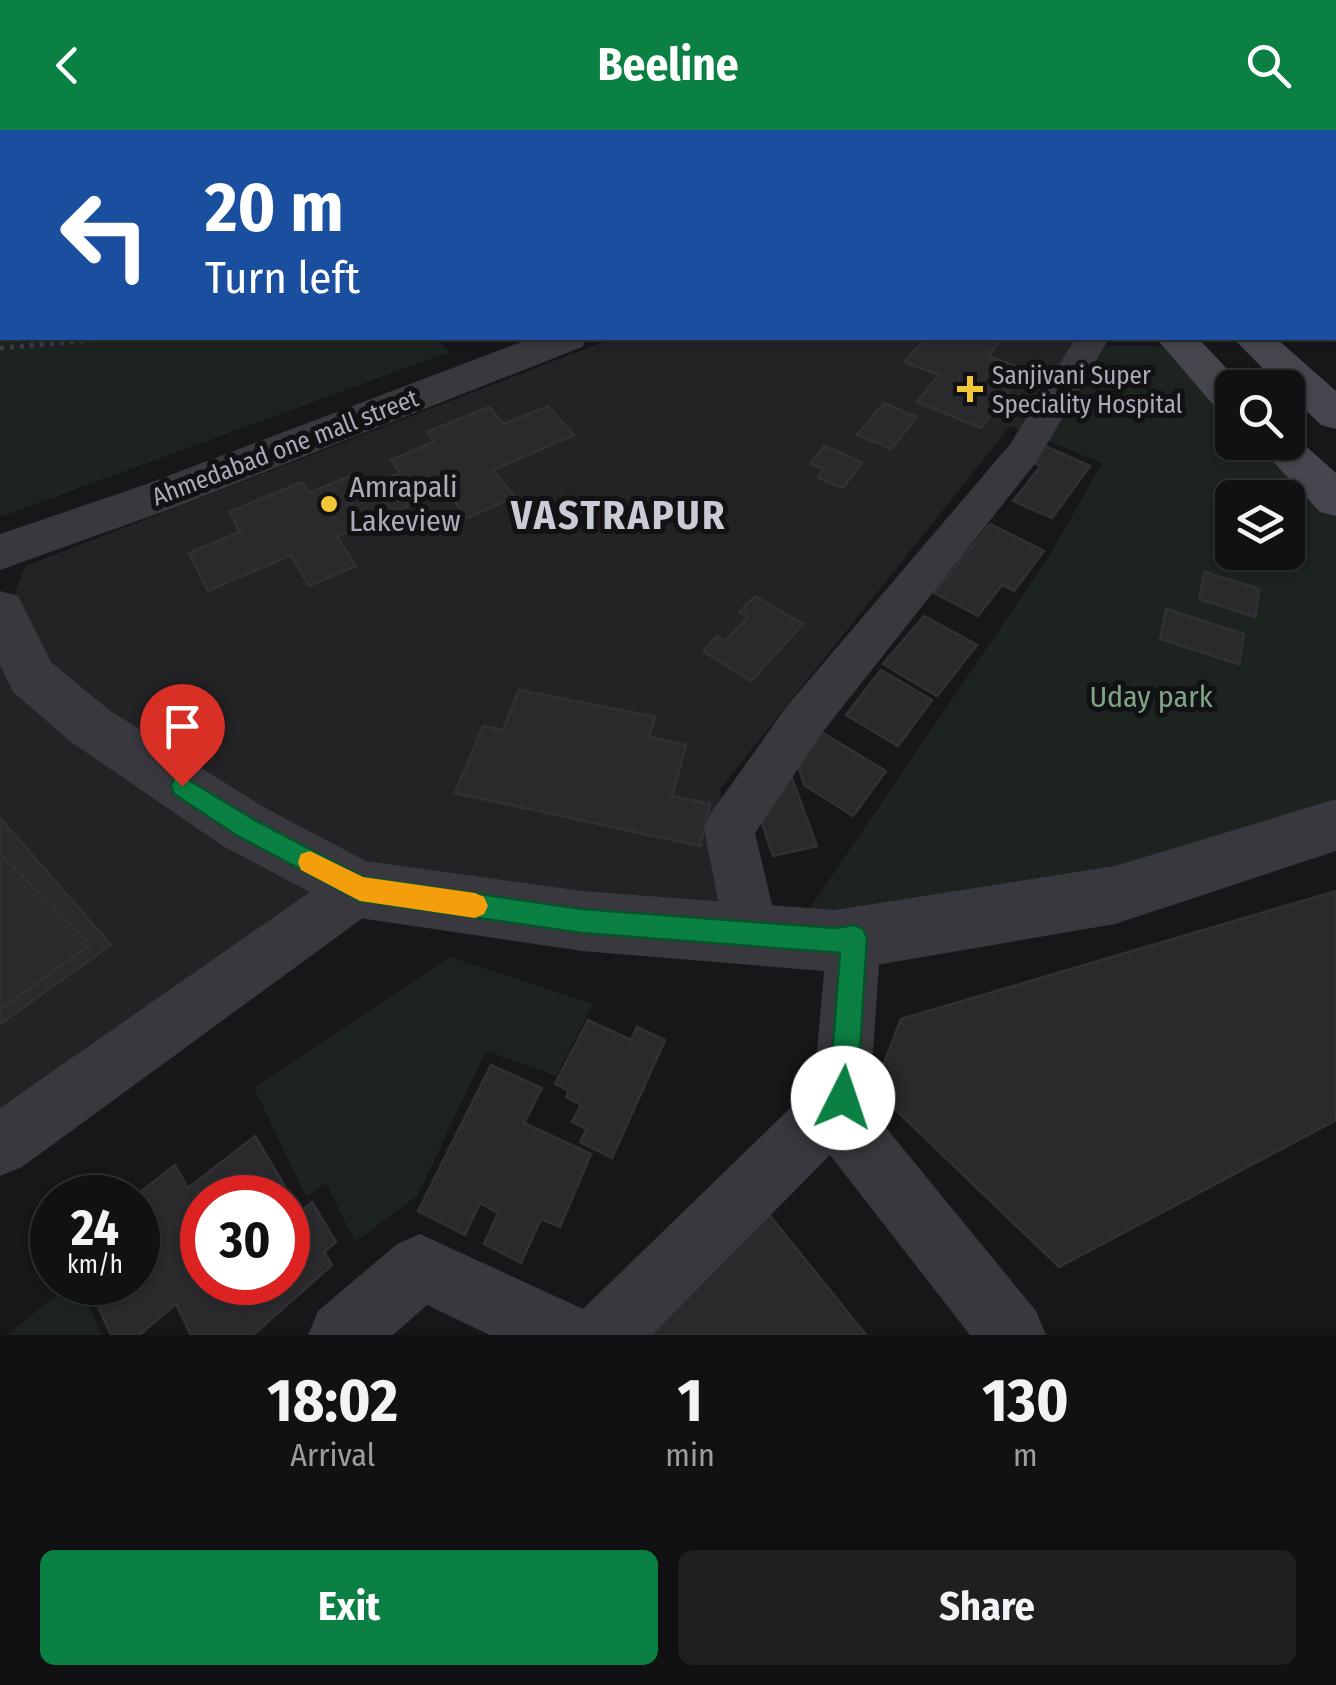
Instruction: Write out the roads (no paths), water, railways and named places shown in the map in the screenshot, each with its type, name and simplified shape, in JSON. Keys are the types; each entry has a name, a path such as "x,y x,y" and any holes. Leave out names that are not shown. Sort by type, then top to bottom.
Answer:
{"main road":[{"path":"1178,340 1215,380"},
{"path":"1254,340 1336,416"},
{"path":"1295,460 1336,500"}],"street":[{"name":"Ahmedabad one mall street","path":"0,552 160,496 563,340"},
{"path":"752,934 730,829 804,720 1024,452 1089,340"},
{"path":"0,610 32,677 90,726 244,827 360,889 582,921 835,941 1116,895 1336,825"},
{"path":"0,1146 360,889"},
{"path":"605,1335 843,1098 854,938"},
{"path":"832,1110 1012,1335"},
{"path":"342,1335 420,1267 563,1335"}],"place":[{"name":"Sanjivani Super Speciality Hospital","path":"970,389"},
{"name":"Amrapali Lakeview","path":"329,504"}],"district":[{"name":"VASTRAPUR","path":"619,515"}],"park label":[{"name":"Uday park","path":"1151,697"}]}
